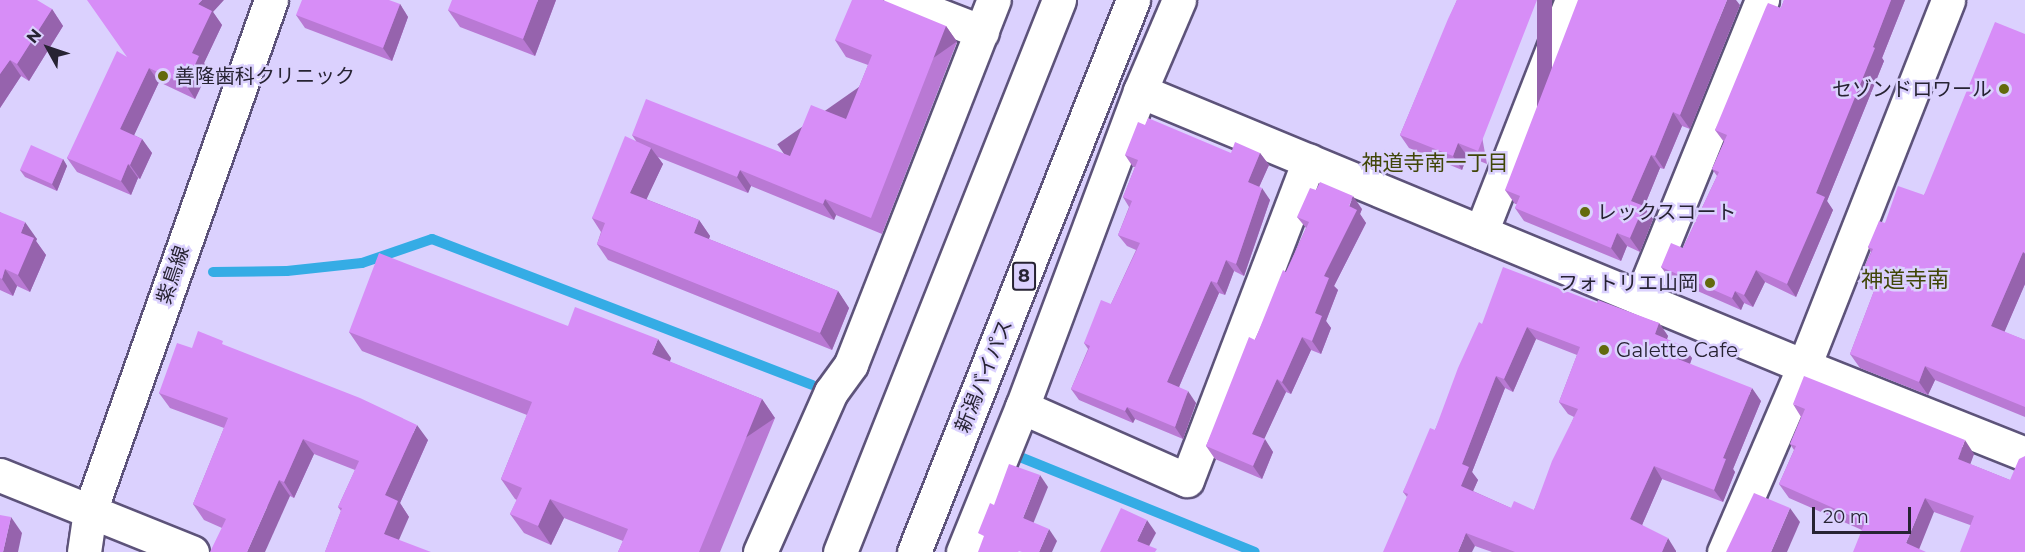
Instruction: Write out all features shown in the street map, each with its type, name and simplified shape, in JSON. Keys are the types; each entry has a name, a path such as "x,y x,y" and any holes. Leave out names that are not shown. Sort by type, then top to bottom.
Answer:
{"main road":[{"name":"紫鳥線","path":"84,552 90,511 271,0"},
{"path":"900,0 982,32"},
{"path":"760,552 831,392 851,364 994,0"},
{"path":"840,552 1059,0"},
{"name":"新潟バイパス","path":"914,552 1133,0"},
{"path":"963,552 1022,407 1140,91 1179,0"},
{"path":"1481,232 1572,0"},
{"path":"1641,298 1762,0"},
{"path":"1724,552 1804,366 1948,0"},
{"path":"1140,91 1804,366 2025,454"},
{"path":"1022,407 1187,480 1309,160"},
{"path":"0,475 192,552"}],"building":[{"path":"0,0 37,0 52,9 17,64 10,60 0,74"},
{"path":"87,0 202,0 198,4 212,11 192,53 199,56 186,85 149,68 120,129 142,139 121,181 67,158 117,51 127,57"},
{"path":"302,0 389,0 400,4 383,48 296,15"},
{"path":"452,0 538,0 523,39 448,10"},
{"path":"852,0 883,0 946,26 871,218 825,199 823,204 740,170 737,177 632,135 646,99 790,156 811,105 846,119 872,55 835,40"},
{"path":"1457,0 1537,0 1478,151 1458,143 1453,156 1400,135"},
{"path":"1578,0 1727,0 1680,115 1673,112 1655,156 1651,155 1631,201 1644,206 1630,238 1617,233 1611,248 1515,208 1520,196 1505,190"},
{"path":"1784,0 1891,0 1873,47 1875,48 1816,193 1825,197 1787,284 1756,270 1744,295 1735,291 1732,298 1661,267 1671,243 1683,248 1719,172 1712,169 1727,135 1715,130 1766,7 1768,3 1781,8"},
{"path":"1995,22 2025,34 2025,253 2023,252 1991,326 2025,340 2025,407 1925,366 1919,382 1850,354 1877,283 1861,275 1873,249 1868,247 1879,221 1885,223 1898,186 1924,195"},
{"path":"1148,118 1231,153 1235,142 1260,153 1248,182 1262,188 1236,264 1226,260 1217,283 1211,281 1167,382 1188,391 1175,427 1127,407 1125,411 1071,389 1090,346 1084,343 1101,300 1111,304 1140,243 1118,235 1132,201 1123,197 1138,160 1125,155 1138,122 1145,125"},
{"path":"625,136 651,148 630,193 699,220 694,233 838,291 820,333 597,244 605,223 592,218"},
{"path":"31,145 63,159 52,184 20,170"},
{"path":"1320,182 1353,196 1349,206 1357,210 1324,276 1329,278 1315,313 1322,316 1312,341 1302,337 1282,382 1277,379 1252,434 1265,439 1253,466 1206,446 1249,337 1255,340 1283,270 1286,272 1309,222 1297,217 1310,188 1316,190"},
{"path":"0,212 25,222 21,233 34,238 18,275 5,269 2,279 0,278"},
{"path":"379,253 568,326 575,307 658,339 652,354 762,399 699,552 618,552 628,529 550,499 538,526 510,514 522,488 501,479 532,402 349,332"},
{"path":"1503,267 1597,303 1598,300 1659,323 1655,334 1683,346 1678,359 1752,388 1723,458 1726,459 1714,490 1654,466 1630,519 1668,538 1662,552 1515,552 1466,533 1458,552 1383,552 1408,494 1403,492 1430,428 1435,430 1458,368 1479,322 1482,324","holes":["1527,327 1580,347 1559,402 1578,409 1552,461 1534,510 1514,501 1511,508 1461,486 1469,467 1462,464 1496,376 1504,379"]},
{"path":"198,331 223,341 222,344 360,398 417,425 385,495 398,501 384,534 431,552 325,552 342,508 338,507 359,461 303,439 284,482 279,480 247,552 210,552 226,519 193,504 228,418 159,393 177,343 192,348"},
{"path":"1804,376 1965,440 1958,459 2010,480 2019,459 2025,456 2025,552 1960,552 1974,516 1925,498 1906,543 1926,552 1853,552 1865,522 1779,484 1796,446 1790,444 1805,409 1793,404"},
{"path":"1009,464 1040,475 1023,518 1049,529 1039,552 978,552 984,536 978,533 990,503 994,505"},
{"path":"1754,493 1790,508 1771,552 1726,552"},
{"path":"1121,508 1147,520 1137,541 1157,549 1155,552 1100,552"},
{"path":"0,515 11,517 3,552 0,552"}],"waterway":[{"path":"213,272 287,271 362,263 432,239 812,385"},
{"path":"1020,457 1255,552"}],"place":[{"name":"善隆歯科クリニック","path":"163,76"},
{"name":"セゾンドロワール","path":"2004,89"},
{"name":"レックスコート","path":"1585,212"},
{"name":"フォトリエ山岡","path":"1710,283"},
{"name":"Galette Cafe","path":"1604,350"}],"district":[{"name":"神道寺南一丁目","path":"1435,163"},
{"name":"神道寺南","path":"1905,280"}]}
